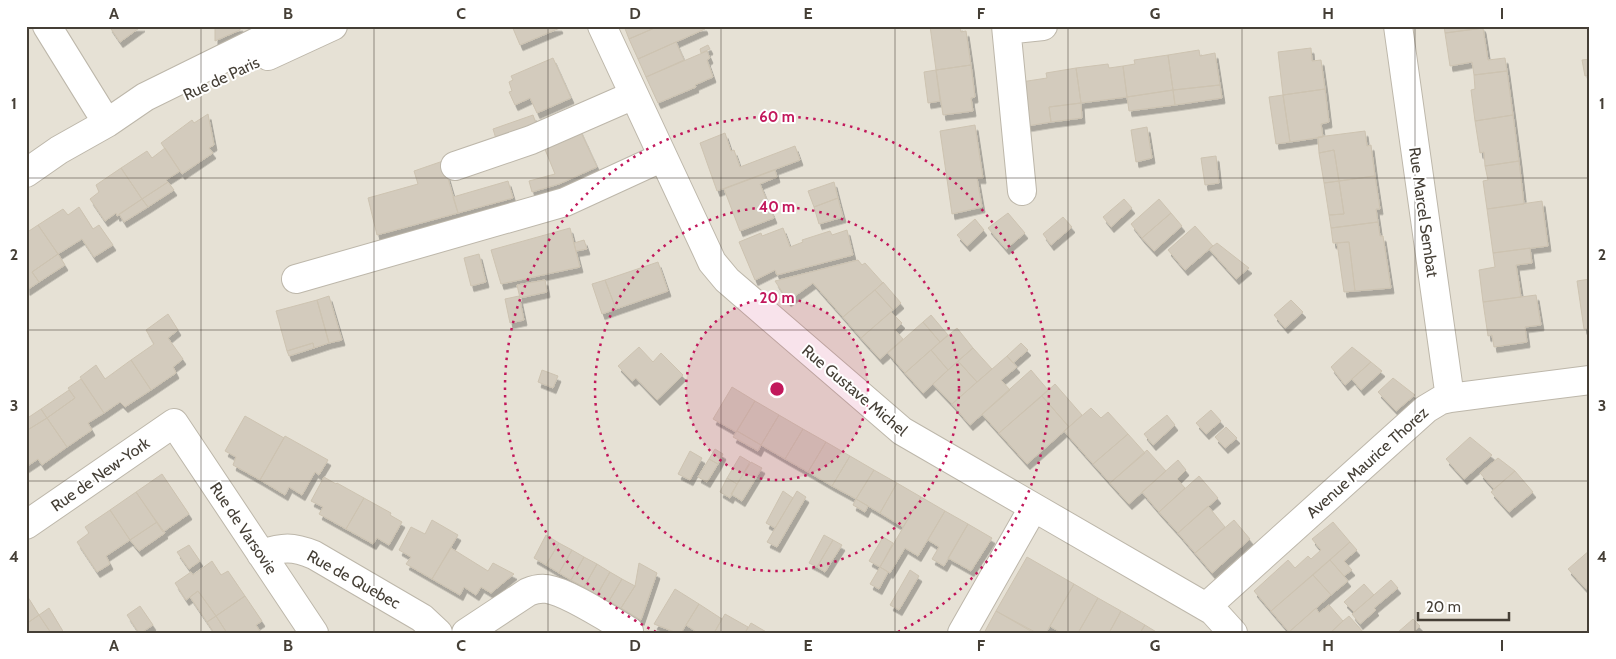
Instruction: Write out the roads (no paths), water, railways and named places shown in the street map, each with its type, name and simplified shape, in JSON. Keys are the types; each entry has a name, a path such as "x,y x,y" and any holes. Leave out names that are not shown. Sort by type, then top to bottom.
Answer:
{"street":[{"path":"47,26 108,123"},
{"name":"Rue de Paris","path":"26,173 59,150 108,123 145,97 289,26"},
{"name":"Rue de Paris","path":"108,123 151,111 332,26"},
{"name":"Rue Gustave Michel","path":"602,26 706,251 712,262 727,280 902,432 1206,607 1220,617 1233,633"},
{"path":"1022,191 1007,28 1043,26"},
{"name":"Rue Marcel Sembat","path":"1398,26 1450,398"},
{"path":"456,166 531,140 634,95"},
{"path":"296,279 565,202 662,157"},
{"name":"Avenue Maurice Thorez","path":"1206,607 1426,409 1441,400 1590,380"},
{"name":"Rue de New-York","path":"26,525 174,423"},
{"name":"Rue de Varsovie","path":"174,423 314,633"},
{"path":"962,633 1033,508"},
{"name":"Rue de Quebec","path":"261,554 290,548 300,549 314,555 422,618 438,633"},
{"path":"466,633 528,592 538,588 549,589 563,594 629,631"}]}
